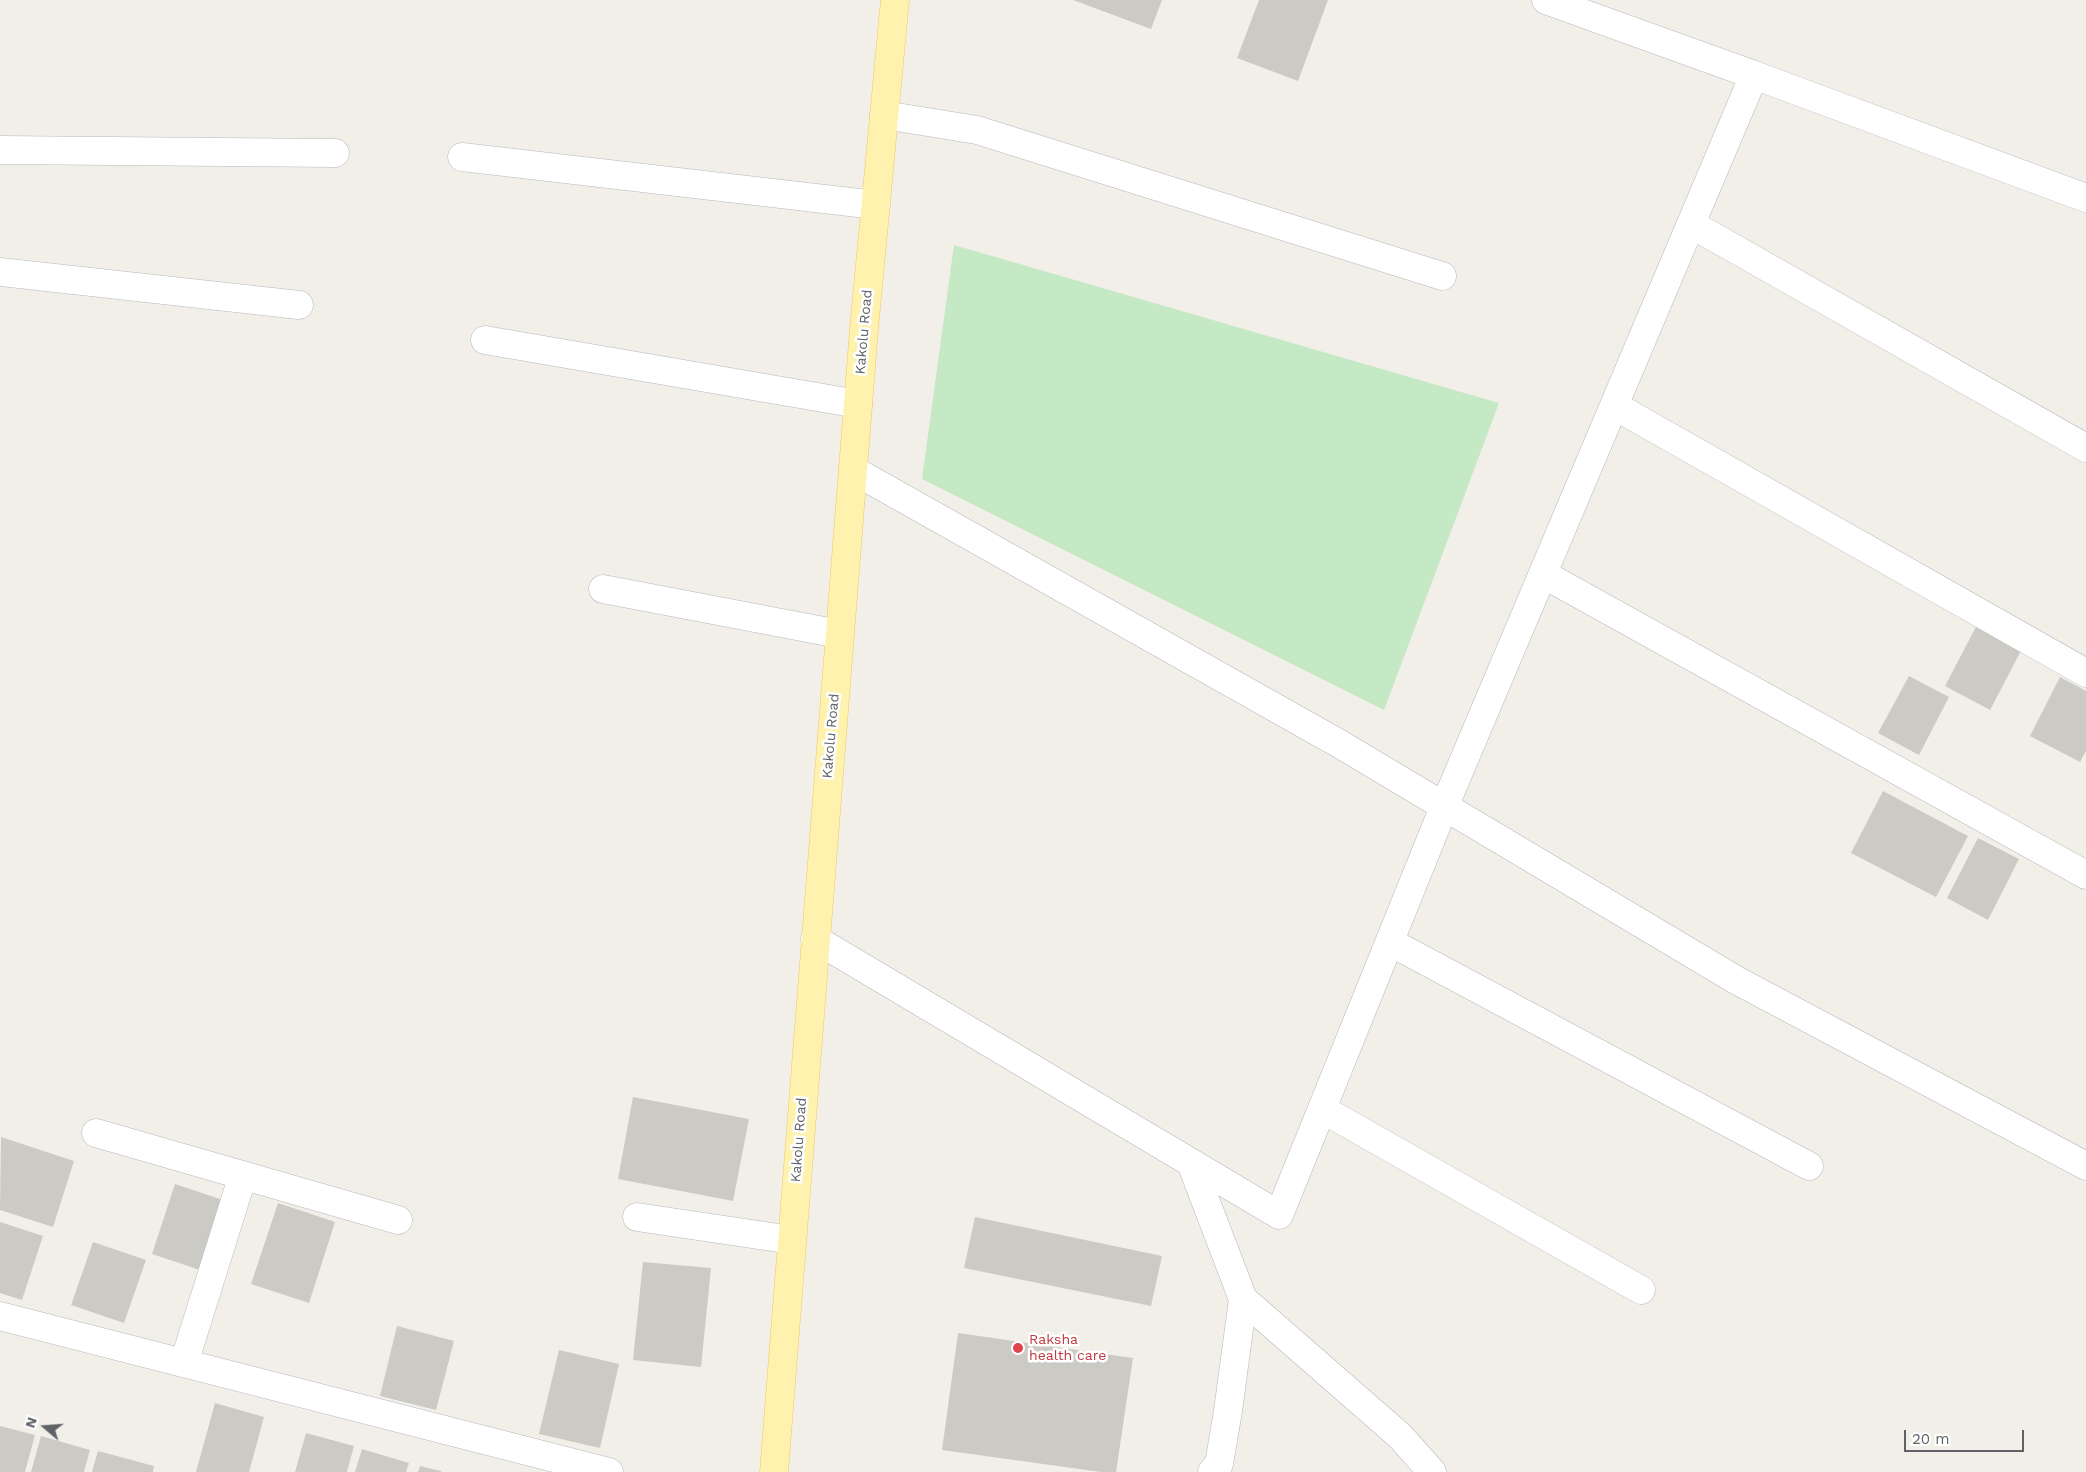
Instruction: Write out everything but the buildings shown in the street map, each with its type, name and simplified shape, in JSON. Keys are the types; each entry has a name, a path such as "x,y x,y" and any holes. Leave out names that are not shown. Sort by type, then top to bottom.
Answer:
{"main road":[{"name":"Kakolu Road","path":"774,1472 858,404 895,0"}],"street":[{"path":"1546,0 2086,198"},
{"path":"815,939 1279,1215 1444,807 1754,75"},
{"path":"884,115 977,130 1442,276"},
{"path":"0,150 335,153"},
{"path":"462,157 876,205"},
{"path":"1691,224 2086,448"},
{"path":"0,272 299,305"},
{"path":"485,340 858,404"},
{"path":"1614,406 2086,673"},
{"path":"853,470 1338,744 1736,980 2086,1166"},
{"path":"1543,574 2086,875"},
{"path":"603,589 840,634"},
{"path":"1390,942 1809,1166"},
{"path":"1322,1108 1641,1290"},
{"path":"96,1133 398,1220"},
{"path":"1191,1163 1243,1299 1400,1436 1432,1472"},
{"path":"184,1363 243,1175"},
{"path":"637,1217 792,1240"},
{"path":"1212,1472 1219,1464 1227,1420 1243,1299"},
{"path":"0,1316 609,1472"}],"green space":[{"path":"954,245 1499,403 1384,710 922,479"}],"place":[{"name":"Raksha health care","path":"1018,1348"}]}
